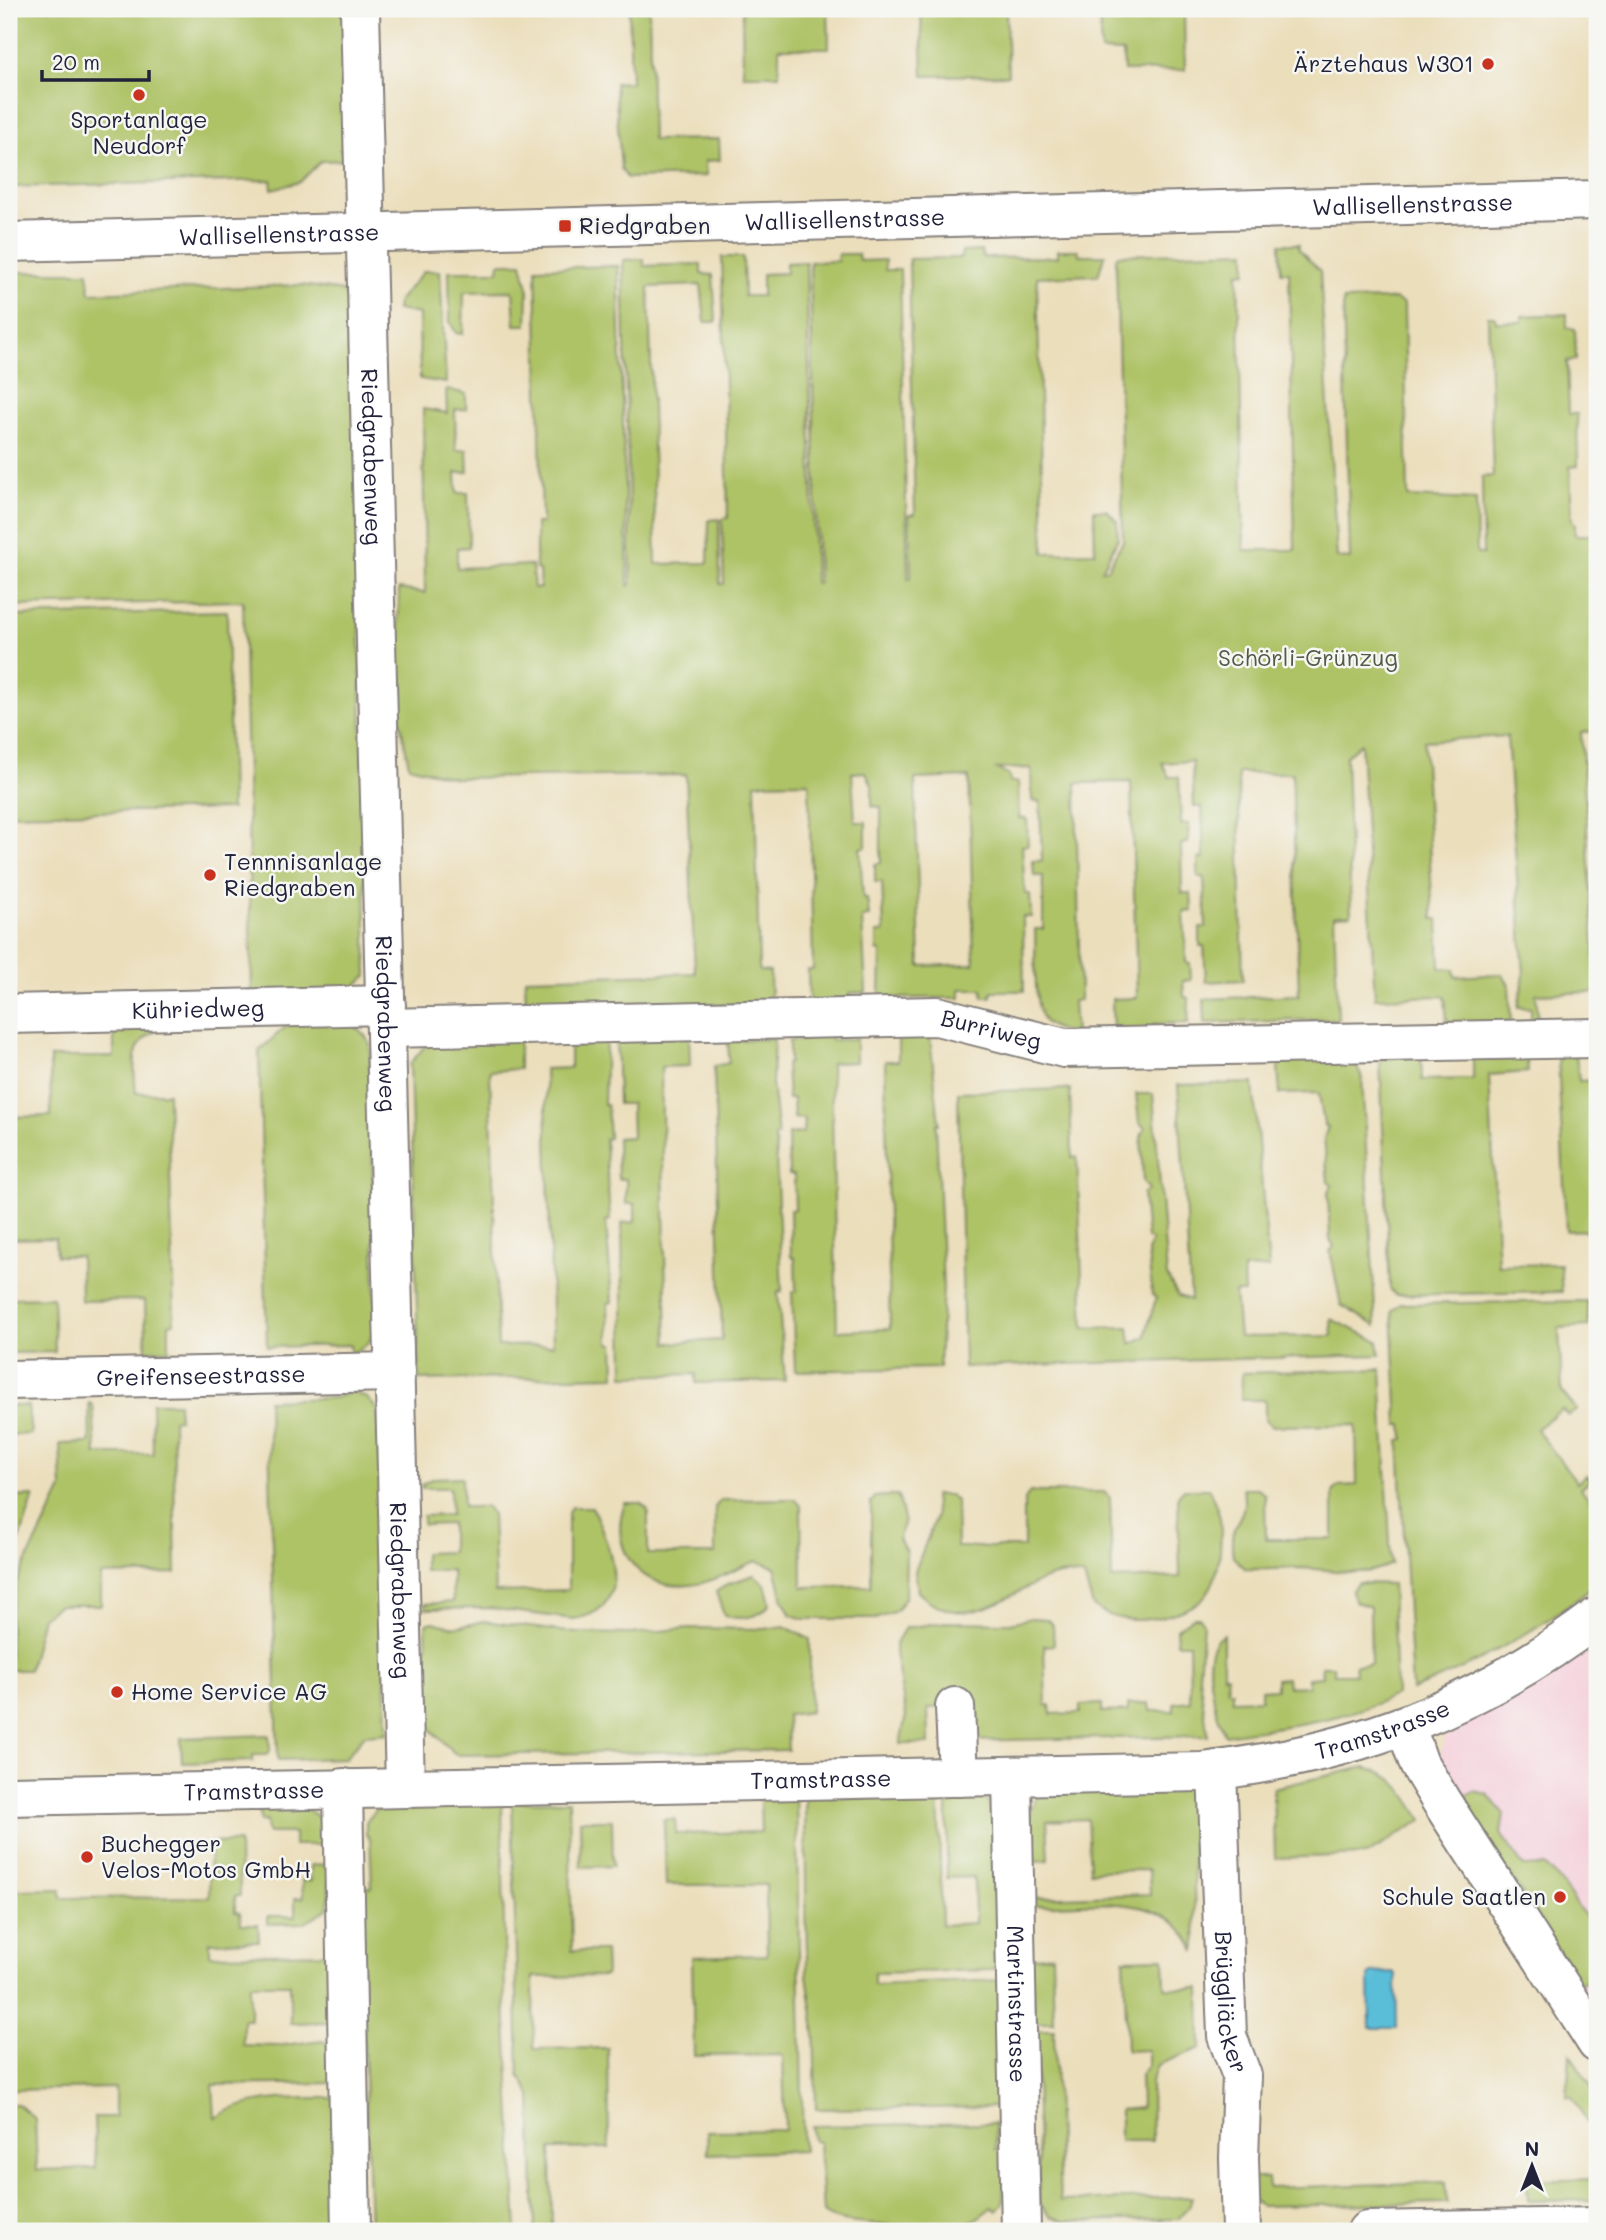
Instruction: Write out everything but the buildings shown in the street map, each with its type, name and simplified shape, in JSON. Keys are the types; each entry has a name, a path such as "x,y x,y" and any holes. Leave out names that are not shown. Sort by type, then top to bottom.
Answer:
{"street":[{"name":"Riedgrabenweg","path":"360,9 405,1786"},
{"name":"Wallisellenstrasse","path":"9,242 1597,200"},
{"name":"Kühriedweg","path":"9,1014 386,1016"},
{"name":"Burriweg","path":"386,1016 937,1016 1064,1048 1597,1038"},
{"name":"Greifenseestrasse","path":"9,1380 395,1372"},
{"name":"Tramstrasse","path":"9,1796 1217,1770 1273,1763 1406,1727 1448,1709 1545,1653 1597,1617"},
{"path":"945,1708 948,1777"},
{"path":"1406,1727 1419,1764 1435,1792 1597,2043"},
{"name":"Brüggliäcker","path":"1217,1770 1227,2036 1242,2076 1239,2158 1241,2231"},
{"name":"Martinstrasse","path":"1012,1776 1021,2231"},
{"path":"343,1788 351,2231"},
{"path":"1367,2231 1597,2227"}],"shaded area":[{"name":"Schule Saatlen","path":"1597,1643 1597,2014 1441,1767 1440,1757 1445,1736 1459,1722 1520,1692"}],"green space":[{"name":"Sportanlage Neudorf","path":"9,9 344,9 347,160 321,161 300,182 272,189 271,180 9,187"},
{"path":"629,9 649,9 652,140 719,139 720,160 705,161 706,176 627,178 621,169 615,83 631,82"},
{"path":"742,9 828,9 829,48 779,48 779,75 743,75"},
{"path":"921,9 1006,9 1008,75 923,76"},
{"path":"1099,9 1184,9 1185,70 1124,71 1123,52 1101,51"},
{"name":"Schörli-Grünzug","path":"1280,244 1299,244 1299,249 1320,271 1337,558 1350,559 1343,300 1395,299 1404,304 1408,497 1476,500 1477,554 1483,554 1482,477 1493,476 1488,316 1495,316 1496,322 1522,322 1522,316 1567,314 1567,328 1575,329 1576,360 1567,361 1569,414 1577,414 1578,466 1570,467 1572,522 1575,523 1575,535 1597,535 1597,731 1581,732 1597,992 1536,994 1538,1020 1531,1019 1531,1008 1518,1007 1524,975 1507,736 1424,741 1433,919 1438,919 1440,968 1454,969 1455,977 1502,974 1509,985 1511,1023 1447,1023 1445,996 1375,998 1361,743 1346,756 1351,915 1334,916 1338,1019 1205,1023 1204,999 1299,995 1292,773 1238,773 1243,980 1206,982 1204,946 1200,946 1200,928 1206,928 1204,877 1198,877 1198,859 1204,858 1202,807 1194,807 1192,761 1162,763 1169,777 1179,777 1181,824 1189,824 1188,843 1181,844 1182,893 1191,893 1192,911 1184,912 1186,962 1190,963 1191,980 1183,981 1184,997 1189,998 1188,1023 1154,1024 1153,1032 1113,1033 1112,999 1137,998 1131,782 1076,783 1080,1000 1073,1001 1075,1035 1045,1022 1036,992 1035,929 1043,929 1043,876 1034,876 1033,861 1042,861 1040,802 1032,801 1031,768 997,769 1009,776 1010,782 1018,782 1019,818 1027,819 1028,845 1022,846 1025,894 1030,894 1031,917 1023,917 1024,991 992,991 991,997 983,997 982,989 960,989 960,998 880,998 881,951 877,950 877,933 884,932 882,882 875,882 875,864 881,863 881,807 872,806 872,785 866,772 852,773 855,822 866,822 866,847 860,848 863,898 867,898 869,917 862,918 866,992 849,993 849,1001 809,1003 808,970 813,970 809,782 755,783 759,971 770,972 771,1004 526,1009 525,978 695,973 686,775 455,778 409,766 397,705 399,589 425,593 423,409 447,413 446,389 466,394 466,409 455,410 456,450 467,450 468,472 456,473 457,493 468,493 469,547 457,548 457,568 532,565 534,588 540,588 539,570 536,569 536,523 542,523 536,268 618,266 628,586 631,585 623,260 644,259 644,266 701,264 701,274 713,275 716,322 705,322 701,285 649,287 656,564 708,563 709,520 719,519 720,584 724,584 722,519 728,518 722,257 743,257 744,296 762,296 762,274 786,273 786,263 806,262 815,582 818,583 810,262 838,261 838,254 858,254 859,261 885,260 885,270 900,270 908,579 911,578 909,515 915,514 909,259 961,258 962,252 981,251 983,258 1058,257 1058,250 1078,250 1079,255 1105,255 1098,275 1037,277 1044,553 1095,552 1094,510 1107,510 1117,521 1118,538 1102,570 1107,569 1123,541 1118,255 1246,251 1246,272 1238,273 1244,550 1295,550 1289,272 1281,272","holes":["969,777 974,964 920,966 915,779"]},
{"path":"499,263 522,263 528,288 527,325 515,325 513,291 464,292 463,334 456,333 450,322 449,271 498,271"},
{"path":"424,271 440,271 446,383 420,379 419,314 397,310 398,301"},
{"path":"9,272 88,272 90,293 301,285 343,291 353,306 367,976 350,990 252,996 243,601 9,606"},
{"path":"227,611 231,809 9,814 9,616"},
{"path":"328,1018 346,1021 363,1033 370,1043 376,1333 366,1345 351,1354 350,1345 267,1347 259,1051 294,1019"},
{"path":"114,1027 154,1027 154,1032 140,1044 135,1058 136,1093 168,1093 174,1323 169,1324 169,1350 146,1350 145,1300 81,1301 80,1256 56,1256 55,1238 9,1239 9,1117 51,1116 50,1057 114,1057"},
{"path":"806,1030 829,1030 831,1040 856,1039 856,1062 831,1063 837,1331 890,1329 885,1061 898,1061 898,1038 930,1037 939,1124 936,1124 943,1288 939,1368 795,1371 792,1292 796,1291 795,1258 791,1257 790,1210 795,1209 794,1175 789,1175 788,1134 803,1133 804,1119 794,1118 793,1099 788,1099 786,1064 789,1063 789,1041 806,1040"},
{"path":"616,1033 689,1033 690,1066 661,1067 667,1343 722,1340 714,1066 729,1063 728,1040 774,1039 772,1083 778,1135 775,1135 782,1292 778,1292 785,1381 696,1383 696,1374 624,1376 622,1223 635,1222 635,1204 626,1204 626,1179 618,1179 617,1138 632,1137 631,1104 618,1104"},
{"path":"606,1036 604,1104 607,1104 609,1138 605,1139 610,1220 606,1221 612,1302 608,1303 609,1343 614,1344 615,1376 419,1380 410,1064 423,1048 433,1041 519,1038 519,1069 490,1071 498,1346 553,1345 545,1069 570,1068 570,1037"},
{"path":"1526,1050 1528,1072 1489,1075 1498,1265 1560,1264 1562,1292 1395,1295 1390,1289 1380,1060 1421,1053 1422,1080 1473,1079 1473,1051"},
{"path":"1576,1055 1579,1081 1597,1080 1597,1230 1566,1231 1558,1056"},
{"path":"1286,1057 1353,1061 1362,1077 1376,1326 1341,1305 1330,1251 1334,1247 1330,1239 1328,1194 1332,1185 1328,1182 1324,1138 1328,1127 1324,1125 1319,1093 1280,1094 1278,1067"},
{"path":"1253,1083 1269,1268 1243,1269 1244,1293 1235,1293 1239,1337 1332,1336 1331,1319 1378,1341 1380,1355 964,1367 958,1092 1070,1089 1072,1157 1077,1157 1084,1328 1129,1327 1131,1344 1145,1337 1156,1298 1152,1295 1148,1251 1152,1241 1147,1238 1143,1194 1149,1190 1143,1181 1141,1137 1145,1128 1139,1122 1136,1094 1153,1094 1167,1276 1178,1296 1191,1300 1178,1085"},
{"path":"53,1297 55,1352 9,1353 9,1298"},
{"path":"1587,1301 1589,1326 1559,1328 1562,1392 1577,1410 1568,1416 1562,1409 1536,1429 1577,1482 1586,1475 1591,1479 1581,1488 1597,1510 1597,1584 1531,1631 1461,1669 1412,1690 1399,1440 1404,1439 1403,1425 1398,1425 1392,1311 1400,1304"},
{"path":"1381,1369 1391,1564 1380,1569 1357,1572 1300,1568 1246,1569 1233,1557 1232,1545 1235,1526 1243,1509 1243,1488 1257,1488 1265,1495 1266,1539 1333,1539 1333,1492 1339,1486 1357,1485 1356,1425 1273,1426 1265,1420 1265,1400 1241,1400 1242,1373"},
{"path":"352,1392 367,1398 378,1410 387,1733 365,1735 345,1758 278,1760 268,1400 335,1398"},
{"path":"89,1403 93,1405 96,1454 153,1454 152,1403 178,1403 179,1419 173,1420 176,1573 101,1575 101,1605 59,1605 42,1617 29,1670 9,1670 10,1615 18,1579 62,1489 60,1444 90,1443"},
{"path":"9,1406 28,1406 31,1434 9,1435"},
{"path":"462,1477 463,1507 486,1507 492,1514 495,1592 568,1590 568,1513 572,1507 592,1507 611,1557 612,1590 606,1603 593,1613 573,1619 488,1608 425,1609 425,1604 453,1602 452,1570 424,1571 424,1553 451,1552 451,1524 423,1525 423,1516 451,1515 450,1488 422,1488 422,1484 433,1478"},
{"path":"1184,1489 1209,1489 1219,1513 1221,1532 1214,1580 1203,1598 1184,1610 1148,1619 1115,1617 1093,1606 1084,1577 1064,1574 1045,1579 985,1608 963,1612 941,1607 918,1592 915,1571 936,1516 934,1495 950,1495 956,1501 957,1547 1024,1547 1024,1500 1030,1492 1104,1492 1110,1498 1112,1579 1180,1577 1178,1496"},
{"path":"898,1495 904,1519 899,1539 906,1552 905,1598 896,1611 876,1619 804,1619 791,1615 783,1600 775,1567 756,1561 699,1584 672,1585 657,1582 632,1564 621,1536 625,1503 641,1503 648,1510 648,1554 715,1554 715,1507 721,1500 795,1499 801,1506 802,1587 871,1586 871,1503 875,1497"},
{"path":"34,1496 10,1570 9,1571 9,1497"},
{"path":"754,1575 765,1584 770,1603 761,1612 749,1617 724,1615 716,1592 728,1584"},
{"path":"1358,1583 1392,1584 1396,1694 1335,1717 1225,1735 1210,1682 1209,1667 1215,1642 1223,1634 1223,1675 1227,1675 1232,1700 1261,1699 1261,1690 1276,1689 1276,1679 1287,1678 1288,1687 1308,1686 1308,1678 1322,1677 1321,1666 1333,1666 1334,1674 1355,1674 1355,1665 1371,1664 1370,1607 1356,1602 1351,1591"},
{"path":"1194,1617 1199,1617 1203,1623 1199,1676 1208,1736 966,1741 964,1707 928,1708 929,1744 900,1744 906,1715 895,1644 905,1628 946,1622 1010,1623 1031,1618 1047,1619 1053,1626 1054,1645 1044,1646 1046,1705 1050,1705 1051,1714 1080,1713 1080,1705 1102,1704 1102,1712 1128,1711 1128,1704 1149,1703 1150,1711 1174,1711 1174,1703 1190,1701 1189,1643 1177,1643 1176,1629"},
{"path":"483,1621 576,1633 631,1634 689,1628 764,1629 784,1626 810,1639 810,1712 787,1715 788,1750 456,1755 428,1727 426,1624 434,1622 458,1626"},
{"path":"269,1735 270,1751 267,1755 253,1755 253,1761 182,1763 181,1738"},
{"path":"1365,1767 1385,1775 1399,1786 1422,1820 1366,1855 1275,1858 1273,1788"},
{"path":"1191,1785 1196,1952 1184,1932 1168,1918 1148,1909 1126,1905 1036,1906 1031,1903 1030,1898 1150,1894 1149,1870 1090,1871 1087,1819 1047,1821 1049,1860 1034,1861 1027,1837 1031,1809 1039,1794"},
{"path":"938,1791 942,1925 975,1923 974,1877 947,1878 947,1798 954,1798 954,1793 978,1794 997,1810 1002,1964 991,1970 874,1973 874,1985 1004,1980 1006,2107 816,2109 814,2023 807,1975 805,1793 857,1798"},
{"path":"1474,1791 1487,1794 1504,1814 1501,1834 1524,1867 1545,1866 1554,1873 1597,1933 1597,1978 1579,1983 1461,1798"},
{"path":"796,1794 803,2151 708,2154 707,2131 785,2130 783,2055 694,2056 692,1957 767,1955 766,1885 666,1885 664,1820 675,1819 676,1834 761,1832 760,1796"},
{"path":"502,1800 505,2003 517,2231 370,2231 359,1888 372,1887 370,1838 366,1834 366,1822 376,1810 389,1806"},
{"path":"569,1801 572,1951 605,1951 606,1976 533,1977 534,2049 608,2048 609,2148 551,2149 552,2231 535,2231 531,2095 519,2075 512,1802"},
{"path":"299,1806 317,1816 330,1845 294,1845 294,1833 267,1833 266,1821 260,1822 259,1807"},
{"path":"9,1813 12,1813 16,1890 61,1889 61,1898 209,1897 210,1843 239,1842 240,1896 235,1896 235,1912 240,1913 241,1924 258,1924 259,1941 210,1942 210,1955 333,1953 332,2022 290,2023 290,1984 250,1984 250,2020 243,2020 243,2045 276,2046 323,2040 334,2048 335,2083 213,2085 215,2118 243,2105 274,2099 337,2098 338,2231 9,2231 9,2104 18,2104 35,2119 37,2170 96,2168 94,2117 115,2117 115,2088 9,2090 9,1962 17,1962 17,1951 9,1951"},
{"path":"580,1820 612,1820 613,1866 581,1867"},
{"path":"331,1864 328,1909 303,1923 268,1924 268,1916 295,1916 295,1898 303,1898 302,1880 311,1881 311,1865"},
{"path":"1052,1955 1054,2022 1035,2022 1029,1958"},
{"path":"1164,1958 1165,1988 1200,1988 1201,2048 1157,2065 1151,2082 1152,2141 1120,2141 1120,2110 1141,2108 1140,2075 1148,2065 1148,2050 1127,2051 1124,1959"},
{"path":"1035,2030 1054,2030 1060,2201 1192,2197 1189,2207 1178,2219 1065,2221 1050,2216 1039,2203"},
{"path":"1570,2054 1597,2095 1597,2138 1572,2097 1567,2097"},
{"path":"995,2123 996,2150 1006,2150 1003,2203 997,2211 992,2207 969,2222 916,2226 849,2222 823,2213 819,2142 813,2141 812,2126"},
{"path":"1251,2178 1268,2178 1269,2188 1446,2182 1447,2203 1260,2206 1251,2198"},
{"path":"1597,2179 1597,2200 1528,2201 1527,2181"}],"water":[{"path":"1393,1972 1396,1975 1397,2028 1370,2028 1369,1976 1372,1973"}],"place":[{"name":"Ärztehaus W301","path":"1488,64"},
{"name":"Sportanlage Neudorf","path":"139,95"},
{"name":"Riedgraben","path":"565,226"},
{"name":"Tennnisanlage Riedgraben","path":"210,875"},
{"name":"Home Service AG","path":"117,1692"},
{"name":"Buchegger Velos-Motos GmbH","path":"87,1857"},
{"name":"Schule Saatlen","path":"1560,1897"}]}
